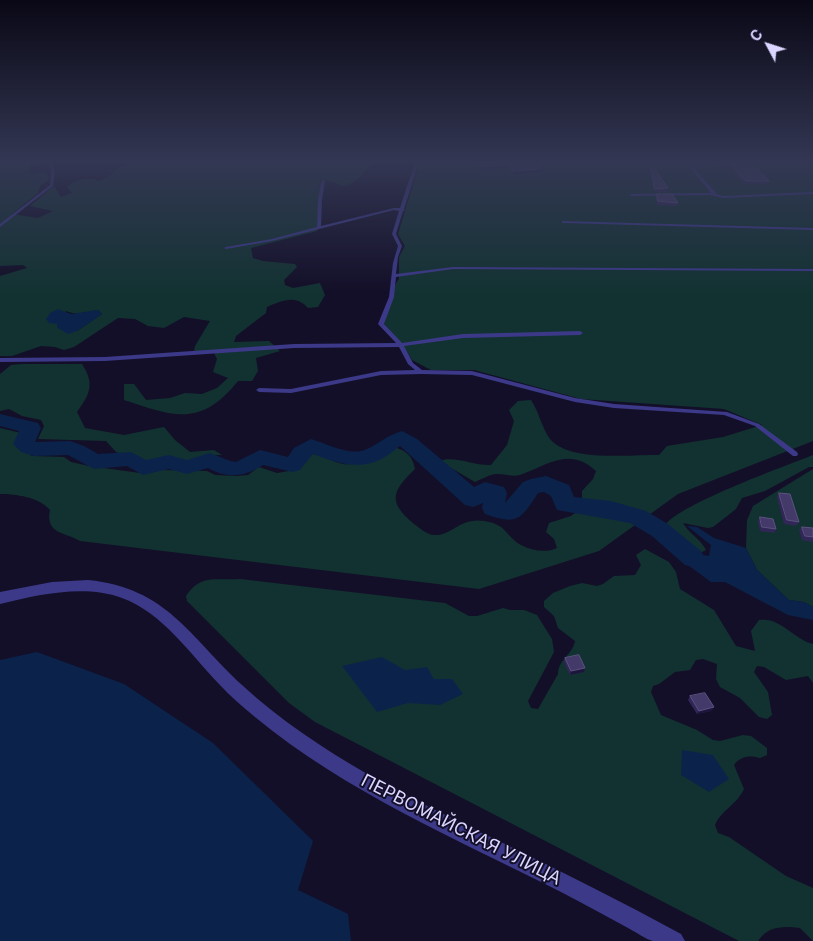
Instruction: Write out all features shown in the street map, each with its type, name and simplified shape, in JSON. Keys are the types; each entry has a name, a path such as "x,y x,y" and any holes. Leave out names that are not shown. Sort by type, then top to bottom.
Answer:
{"street":[{"name":"ПЕРВОМАЙСКАЯ УЛИЦА","path":"0,598 70,586 119,591 139,599 172,625 237,690 312,749 351,774 394,799 572,886 674,941"}],"lane":[{"path":"0,226 25,206"},
{"path":"319,228 320,206"},
{"path":"404,206 394,234 400,246 396,256 396,276 381,324 401,345 411,364 421,372"},
{"path":"226,248 319,228 394,209 403,210"},
{"path":"564,222 813,229"},
{"path":"396,276 453,268 813,270"},
{"path":"0,360 105,359 294,346 401,345 462,336 580,333"},
{"path":"259,390 291,392 381,373 472,373 575,400 614,406 725,413 757,426 795,454"}],"green space":[{"path":"0,206 22,206 12,214 38,218 53,211 30,206 318,206 317,231 251,248 253,258 263,261 295,264 297,267 284,280 285,285 293,288 320,283 325,295 318,307 308,308 298,301 288,300 267,307 266,313 236,336 234,342 269,341 280,351 256,358 258,371 252,381 238,381 225,396 212,406 199,412 173,414 124,400 124,384 134,384 146,400 170,398 185,393 202,394 217,388 228,378 213,372 217,359 213,351 194,351 210,321 184,317 164,328 148,326 135,319 118,318 74,347 64,350 41,346 12,356 0,356 0,276 27,268 23,265 0,266","holes":["98,310 102,314 77,331 58,328 57,324 66,311 86,313"]},
{"path":"407,206 813,206 813,441 678,494 599,551 479,589 80,541 53,528 49,518 50,510 40,502 20,496 0,494 0,428 21,433 17,441 19,447 32,456 64,457 71,462 89,466 140,473 162,470 207,471 215,475 237,476 248,475 259,467 277,473 289,471 313,454 343,464 356,464 374,457 390,446 407,453 414,464 415,469 401,484 396,497 400,509 414,524 431,535 440,535 462,524 476,520 484,521 502,528 516,542 525,547 539,551 557,548 554,539 546,532 549,523 571,516 582,508 582,491 593,479 596,471 577,460 568,459 549,463 520,475 494,474 475,482 439,461 451,459 491,465 507,445 514,421 509,410 518,401 531,400 547,435 559,447 602,456 659,455 667,446 723,437 762,425 724,409 581,399 474,370 431,370 412,360 404,347 384,324 392,294 399,279 399,257 405,246 398,234"},
{"path":"82,364 90,383 88,394 77,412 85,428 124,435 164,427 175,440 190,452 214,450 222,455 209,455 188,461 168,456 144,461 116,452 106,441 38,439 44,426 41,420 22,416 9,409 0,411 0,374 11,365"},
{"path":"813,455 813,467 809,467 765,491 742,498 736,509 713,527 708,528 683,523 704,546 706,550 702,552 686,547 663,528 671,519 708,498"},
{"path":"813,469 813,607 804,602 789,600 757,570 746,548 747,520 753,506"},
{"path":"645,549 669,562 676,572 680,589 714,610 736,646 755,651 751,631 759,620 774,622 799,638 813,644 813,683 808,676 786,680 764,667 757,666 754,672 768,692 772,715 767,719 759,717 740,698 720,687 716,679 717,664 703,659 696,660 690,670 675,672 659,684 653,686 651,692 661,715 697,730 713,740 720,741 743,735 751,736 767,748 767,755 760,758 746,757 736,762 734,765 744,789 737,800 721,815 715,825 718,833 729,837 786,876 813,888 813,941 800,928 788,927 776,928 766,932 758,941 739,941 315,722 289,703 187,601 186,596 198,584 204,581 240,579 445,603 469,616 477,616 503,608 524,610 537,615 552,639 554,652 528,701 531,708 538,709 558,674 560,665 572,650 575,641 558,628 554,616 544,607 544,601 553,593 570,586 582,583 597,586 614,576 635,575 641,565 636,555"}],"water":[{"path":"58,309 71,314 98,310 102,314 77,331 68,334 58,328 57,324 49,323 46,319 50,313"},
{"path":"687,526 697,527 714,538 746,548 757,570 789,600 804,602 813,607 813,620 788,615 725,582 711,582 673,554 666,544 675,541 695,554 709,556 711,545"},
{"path":"37,652 124,684 213,743 313,841 298,890 348,914 351,941 0,941 0,660"},
{"path":"382,657 405,670 427,667 434,679 452,679 463,694 440,705 408,703 377,712 342,666"},
{"path":"682,750 713,755 729,779 709,792 681,775"}],"building":[{"path":"779,493 790,494 799,522 787,520"},
{"path":"760,517 773,519 776,529 762,527"},
{"path":"802,527 813,528 813,537 805,536"},
{"path":"579,655 585,668 571,671 565,658"},
{"path":"705,693 714,707 699,711 690,696"}],"waterway":[{"path":"0,420 31,428 23,444 28,447 40,450 70,448 94,462 131,459 143,468 169,462 187,467 210,460 224,467 236,469 260,457 293,465 301,453 311,446 333,454 356,458 372,455 402,438 473,499 485,490 496,493 493,508 508,513 520,503 531,487 546,484 561,491 565,504 602,508 638,517 646,521 660,530 693,558"}]}
